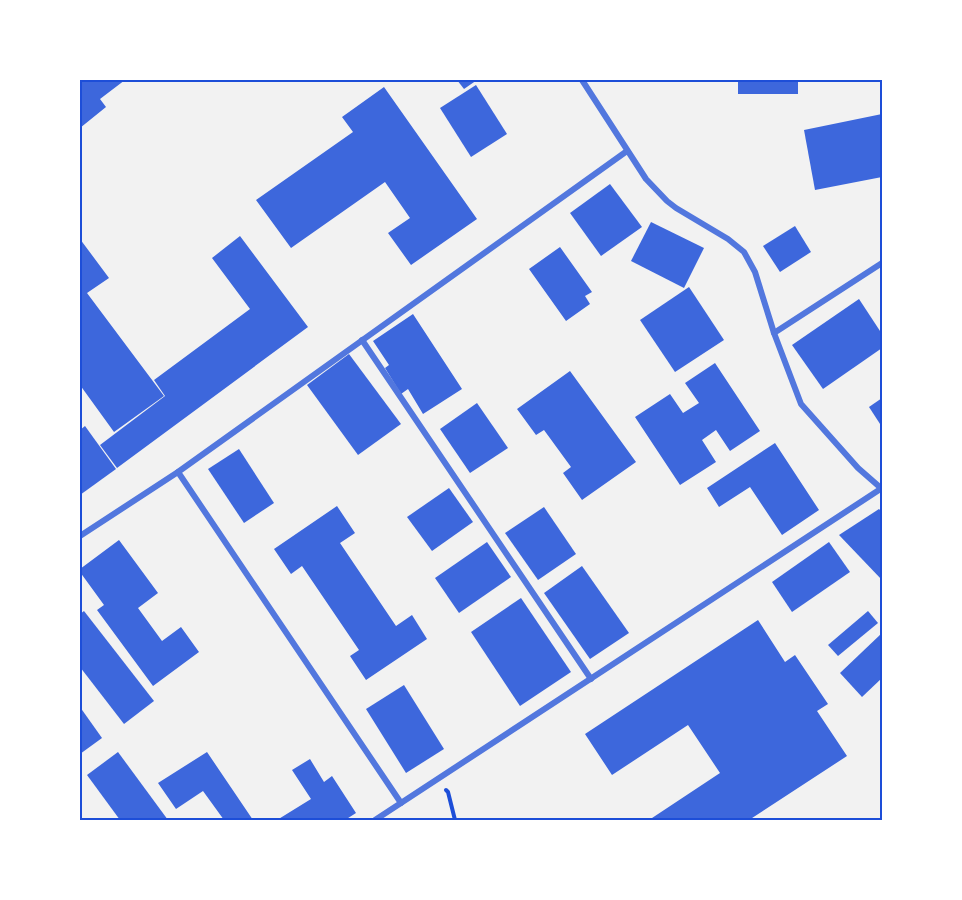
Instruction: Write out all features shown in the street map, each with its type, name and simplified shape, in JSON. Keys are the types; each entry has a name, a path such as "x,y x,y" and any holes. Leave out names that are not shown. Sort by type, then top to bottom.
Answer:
{"street":[{"path":"377,820 882,489 858,468 801,404 774,333 755,272 744,252 728,239 686,215 667,201 646,179 582,80"},
{"path":"80,536 178,472 627,151"},
{"path":"774,333 882,263"},
{"path":"362,340 591,679"},
{"path":"178,472 401,803"}],"path":[{"path":"437,780 448,792 455,820"}],"building":[{"path":"80,80 125,80 100,99 106,107 80,128"},
{"path":"457,80 477,80 464,89"},
{"path":"738,80 798,80 798,94 738,94"},
{"path":"476,85 507,134 471,157 440,108"},
{"path":"384,87 477,219 411,265 388,233 410,218 385,182 291,248 256,200 353,132 342,117"},
{"path":"882,114 882,177 815,190 804,130"},
{"path":"610,184 642,227 601,256 570,213"},
{"path":"651,222 704,248 684,288 631,261"},
{"path":"795,226 811,252 780,272 763,246"},
{"path":"240,236 308,327 117,468 100,445 165,396 154,380 250,309 212,258"},
{"path":"80,239 109,278 87,293 164,396 114,432 80,385"},
{"path":"560,247 592,292 585,296 590,304 566,321 529,269"},
{"path":"689,287 724,340 675,372 640,320"},
{"path":"859,299 882,334 882,348 823,389 792,345"},
{"path":"413,314 462,389 423,414 408,389 401,394 385,368 389,365 373,341"},
{"path":"349,354 401,424 358,455 307,385"},
{"path":"715,363 760,431 730,451 716,430 702,440 716,462 680,485 635,417 670,394 683,413 699,403 685,383"},
{"path":"570,371 636,462 582,500 563,473 571,467 544,430 536,435 517,409"},
{"path":"882,398 882,427 869,407"},
{"path":"477,403 508,448 470,473 440,429"},
{"path":"85,426 116,469 80,495 80,430"},
{"path":"775,443 819,510 782,535 750,487 719,507 707,488"},
{"path":"239,449 274,503 244,523 208,469"},
{"path":"449,488 473,522 432,551 407,517"},
{"path":"337,506 355,533 340,543 396,626 412,615 427,639 366,680 350,656 359,650 302,566 291,574 274,549"},
{"path":"544,507 576,554 538,580 505,533"},
{"path":"879,509 882,512 882,580 839,535"},
{"path":"119,540 158,593 138,608 162,641 181,627 199,652 153,686 97,610 104,605 80,572 80,569"},
{"path":"487,542 511,577 459,613 435,578"},
{"path":"829,542 850,572 792,612 772,582"},
{"path":"582,566 629,633 590,659 544,593"},
{"path":"521,598 571,672 520,706 471,632"},
{"path":"84,611 154,701 124,724 80,667 80,614"},
{"path":"868,611 878,623 838,656 828,645"},
{"path":"758,620 785,662 795,655 828,704 817,711 847,756 749,820 649,820 720,773 688,725 612,775 585,734"},
{"path":"882,633 882,678 862,697 840,673"},
{"path":"404,685 444,749 406,773 366,709"},
{"path":"80,707 102,738 80,754"},
{"path":"118,752 168,820 120,820 87,775"},
{"path":"207,752 253,820 224,820 203,791 176,809 158,783"},
{"path":"310,759 324,782 332,776 356,813 345,820 277,820 311,799 292,770"}]}
